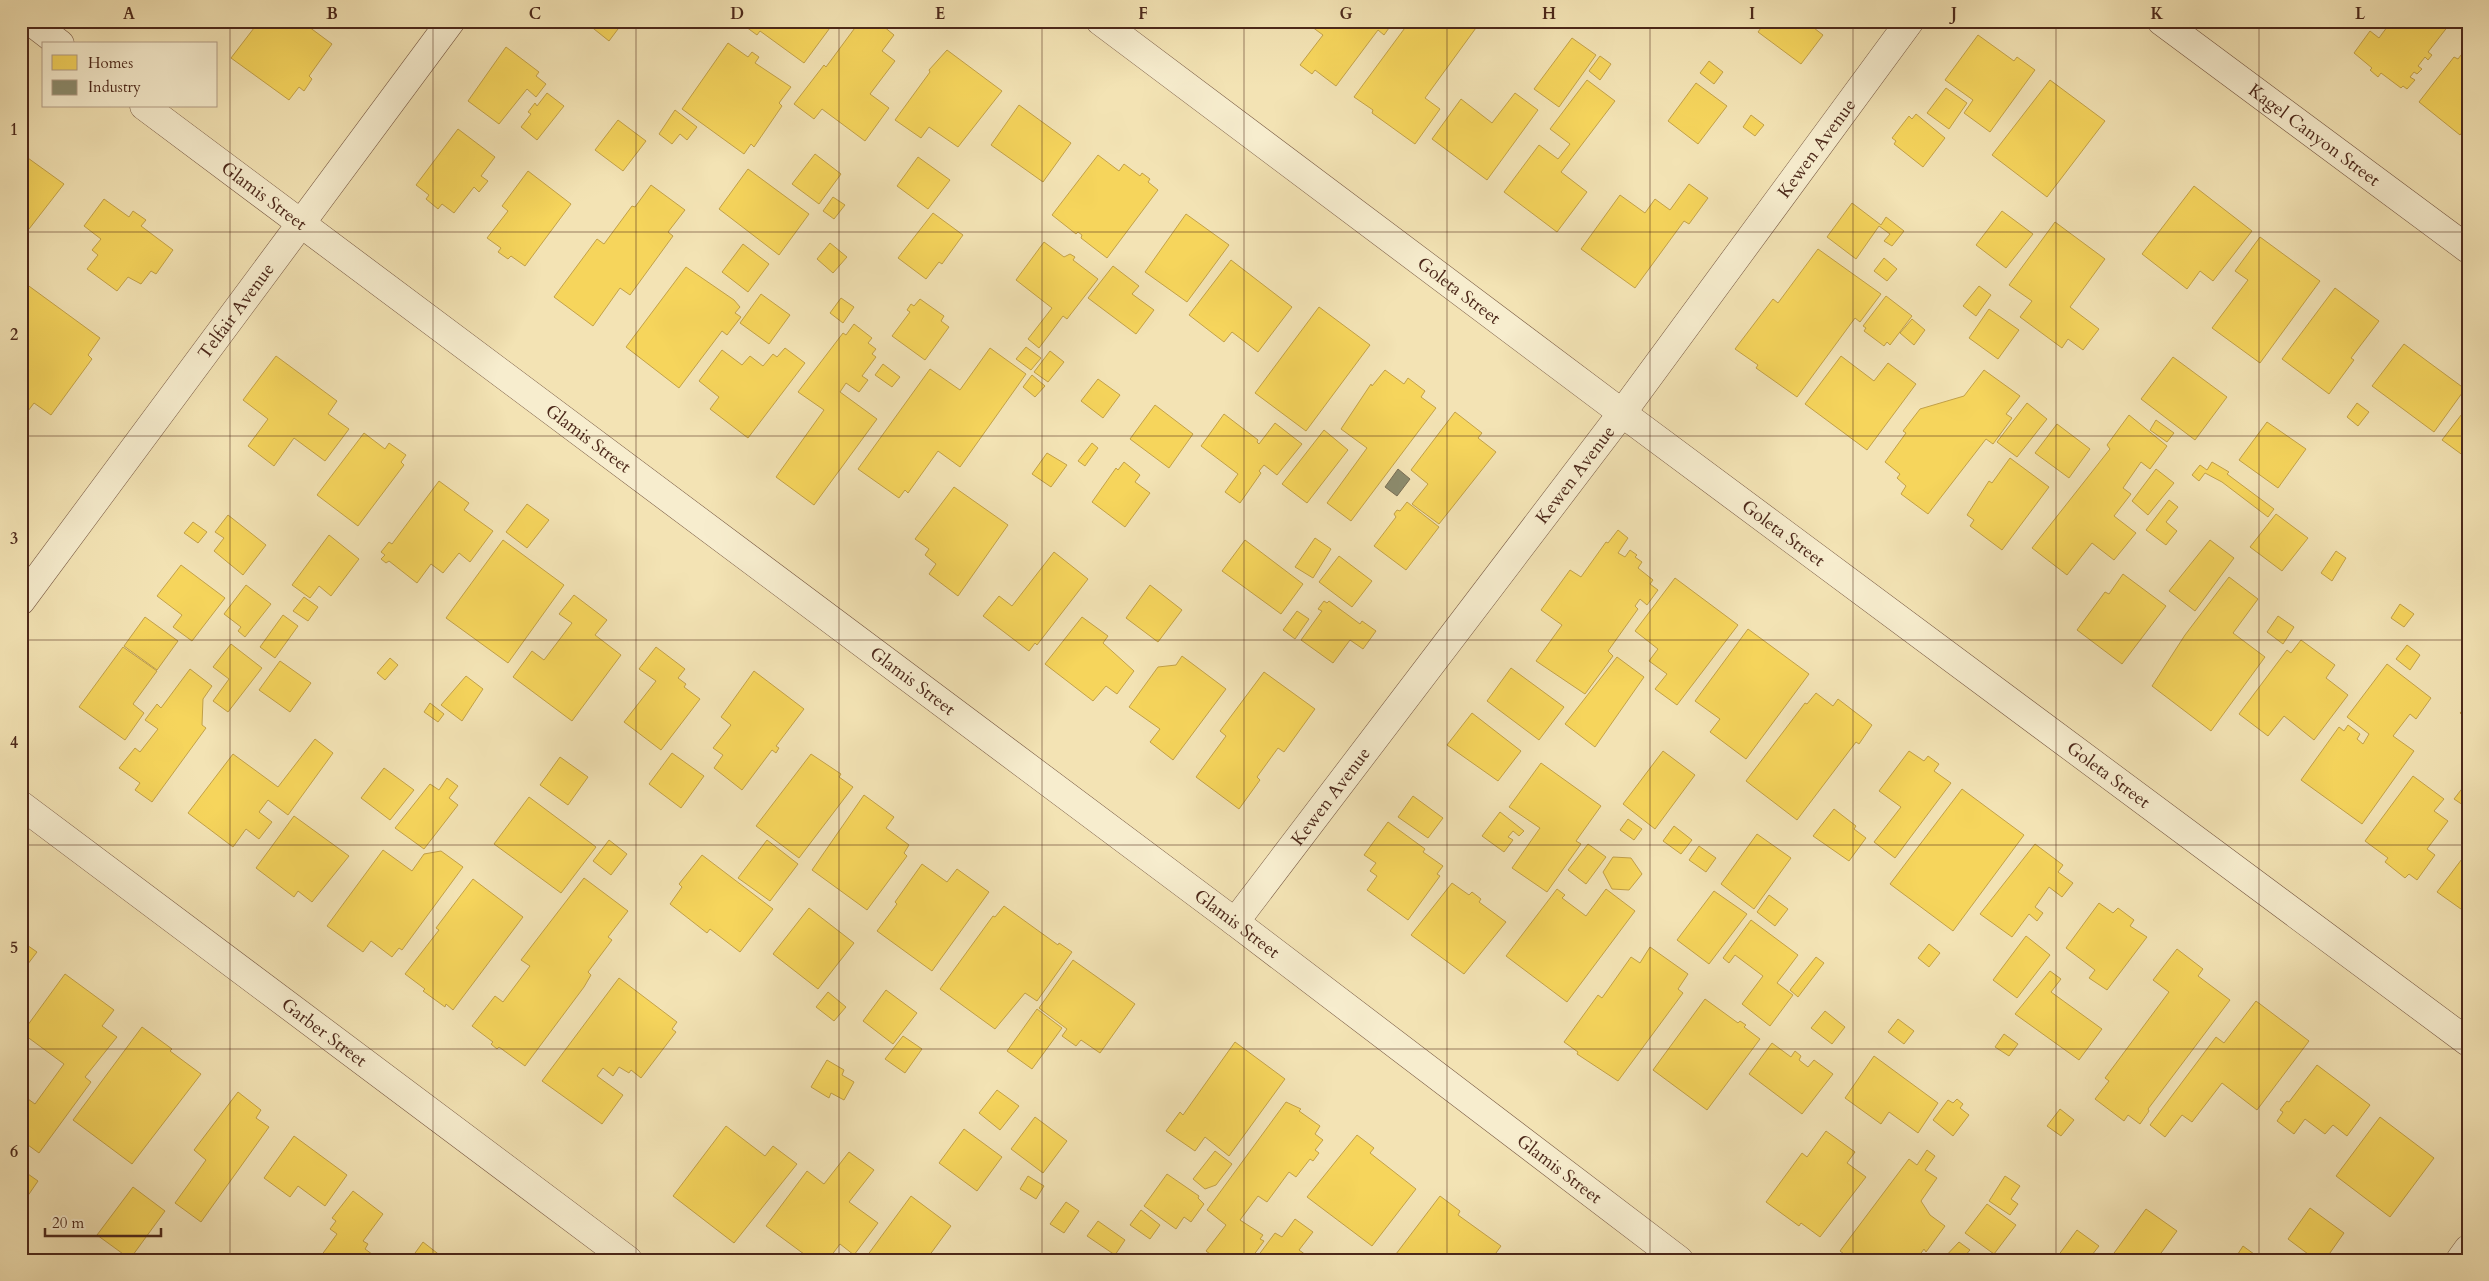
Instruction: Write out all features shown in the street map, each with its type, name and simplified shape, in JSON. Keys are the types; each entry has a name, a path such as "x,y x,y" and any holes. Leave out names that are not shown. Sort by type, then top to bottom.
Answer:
{"street":[{"path":"30,21 57,42"},
{"name":"Telfair Avenue","path":"21,601 452,21"},
{"name":"Goleta Street","path":"1100,21 1622,413 2468,1042"},
{"name":"Kewen Avenue","path":"1235,922 1622,413 1910,21"},
{"name":"Kagel Canyon Street","path":"2161,21 2468,249"},
{"name":"Glamis Street","path":"147,108 1235,922 1680,1260"},
{"name":"Garber Street","path":"21,805 628,1260"},
{"path":"2460,1260 2468,1249"}],"building: Homes":[{"path":"245,21 301,21 332,44 309,76 312,79 304,91 299,87 289,100 231,58 254,28"},
{"path":"584,21 624,21 609,41"},
{"path":"744,21 835,21 804,63 760,31 757,35 742,24"},
{"path":"860,21 877,21 894,35 882,51 895,61 870,94 889,108 865,141 822,109 814,119 794,104 824,65 826,67"},
{"path":"1310,21 1394,21 1384,35 1378,30 1336,86 1315,70 1312,74 1300,65 1323,35 1308,24"},
{"path":"1410,21 1481,21 1425,98 1440,109 1415,144 1372,113 1373,110 1354,97"},
{"path":"1766,21 1805,21 1823,35 1801,64 1758,32"},
{"path":"2401,21 2452,21 2428,52 2432,55 2428,60 2425,57 2418,66 2422,69 2417,74 2414,72 2410,77 2415,80 2407,89 2403,86 2401,88 2381,73 2378,77 2370,70 2372,68 2354,53 2370,31 2379,38 2390,23 2396,28"},
{"path":"1978,35 2014,61 2017,57 2035,70 1990,132 1964,113 1973,100 1945,80"},
{"path":"1572,38 1596,55 1559,107 1534,89"},
{"path":"728,43 748,57 752,52 759,57 755,63 791,87 779,103 782,106 754,147 751,144 744,154 682,109"},
{"path":"2468,46 2468,125 2460,135 2419,102 2454,57 2458,59"},
{"path":"506,47 539,72 536,76 546,84 536,97 527,89 499,124 468,101"},
{"path":"947,50 1002,91 958,147 929,127 921,138 895,120 930,72 929,70"},
{"path":"1600,56 1611,64 1600,80 1589,71"},
{"path":"1709,61 1723,72 1714,84 1700,73"},
{"path":"1587,80 1615,101 1561,172 1587,192 1557,232 1504,192 1539,145 1558,159 1570,144 1550,129"},
{"path":"2050,80 2105,121 2047,197 1992,155"},
{"path":"1696,83 1727,106 1698,144 1668,121"},
{"path":"1946,88 1967,103 1949,129 1927,113"},
{"path":"547,93 564,106 537,140 521,127 531,114 528,112 535,103 537,106"},
{"path":"1515,93 1538,110 1487,180 1432,139 1461,99 1492,123"},
{"path":"1019,105 1071,143 1043,182 991,145"},
{"path":"675,110 697,127 687,140 680,134 672,144 659,134"},
{"path":"1916,114 1945,138 1923,167 1894,144 1896,141 1892,138 1909,116 1912,119"},
{"path":"1751,115 1764,125 1755,136 1743,127"},
{"path":"618,120 646,141 623,171 595,150"},
{"path":"458,129 495,157 481,176 488,181 479,192 474,187 454,213 442,204 438,209 426,199 429,195 416,185"},
{"path":"21,153 64,184 29,229 21,223"},
{"path":"815,154 841,174 819,204 792,184"},
{"path":"1098,155 1119,171 1124,164 1140,176 1142,173 1150,179 1148,182 1158,190 1107,258 1081,238 1082,235 1078,232 1076,234 1052,215"},
{"path":"918,157 950,180 928,209 897,186"},
{"path":"748,169 809,214 779,255 719,209"},
{"path":"528,171 571,204 525,266 511,256 508,259 498,252 501,248 487,238 508,211 502,206"},
{"path":"1689,184 1708,198 1689,224 1684,221 1635,288 1581,249 1620,195 1645,213 1655,199 1670,210"},
{"path":"651,185 685,210 668,232 673,236 630,295 620,288 593,326 554,297 597,239 604,244 632,206 635,207"},
{"path":"2194,186 2252,231 2213,281 2200,271 2187,289 2142,254"},
{"path":"833,197 845,205 834,219 823,211"},
{"path":"104,199 129,217 133,211 146,220 141,226 173,250 156,274 151,271 141,284 128,277 117,291 87,269 98,255 92,250 101,239 84,226"},
{"path":"1852,203 1881,225 1886,217 1904,231 1892,246 1884,241 1890,234 1879,226 1856,259 1827,237"},
{"path":"2002,211 2033,234 2006,268 1976,245"},
{"path":"933,213 963,235 942,264 939,262 926,279 898,258"},
{"path":"1186,214 1229,245 1187,302 1145,272"},
{"path":"2055,222 2105,259 2070,307 2099,329 2083,350 2068,339 2062,348 2020,317 2032,301 2009,285"},
{"path":"2260,237 2320,281 2260,363 2212,328 2248,280 2235,271"},
{"path":"1044,242 1064,257 1070,254 1075,257 1073,260 1098,279 1067,319 1063,316 1039,348 1028,339 1052,308 1016,280"},
{"path":"830,243 847,257 833,273 817,259"},
{"path":"743,244 769,264 748,292 722,272"},
{"path":"1818,249 1881,294 1860,322 1855,318 1797,397 1756,368 1758,365 1735,349 1773,299 1778,303"},
{"path":"1884,258 1897,269 1887,281 1874,271"},
{"path":"1231,260 1292,307 1258,352 1232,332 1224,342 1189,315"},
{"path":"1113,266 1139,286 1132,294 1154,310 1136,334 1088,298"},
{"path":"686,267 734,300 740,307 735,313 741,317 727,335 722,331 679,388 626,347"},
{"path":"22,281 100,338 88,355 92,359 51,415 34,403 22,419"},
{"path":"1979,286 1991,295 1976,316 1963,306"},
{"path":"2335,288 2379,321 2351,358 2354,360 2329,394 2282,359"},
{"path":"761,294 790,315 769,344 740,323"},
{"path":"1886,296 1912,316 1890,345 1887,342 1884,346 1864,331 1866,328 1863,326"},
{"path":"841,298 854,307 843,323 830,313"},
{"path":"920,299 944,316 941,321 949,327 925,360 892,336 910,312 907,310 911,304 914,306"},
{"path":"1319,307 1370,345 1306,431 1255,393"},
{"path":"1989,309 2019,330 1998,359 1969,338"},
{"path":"1912,319 1925,330 1914,345 1900,333"},
{"path":"854,324 872,338 868,343 876,349 872,354 876,357 862,376 868,380 859,392 846,383 840,392 877,419 814,505 776,477 824,410 798,392 843,333 846,335"},
{"path":"2404,344 2465,389 2434,432 2372,386"},
{"path":"1026,347 1041,358 1031,370 1016,359"},
{"path":"785,348 805,363 748,438 710,409 719,397 699,381 722,350 742,365 750,356 763,366 773,354 777,357"},
{"path":"990,348 1026,374 960,467 938,451 908,493 905,490 899,498 858,469 930,369 960,390"},
{"path":"1050,351 1064,362 1048,382 1034,372"},
{"path":"276,356 337,401 328,414 349,429 325,461 294,438 274,466 248,446 268,419 243,400"},
{"path":"1841,356 1874,381 1888,363 1916,384 1867,450 1805,404"},
{"path":"2173,357 2227,397 2195,440 2141,399"},
{"path":"883,364 900,377 892,387 875,375"},
{"path":"1385,370 1404,384 1408,378 1425,391 1421,397 1436,408 1351,521 1327,503 1367,448 1341,429 1371,384 1372,386"},
{"path":"1984,370 2020,396 2006,414 2012,418 1993,444 1986,439 1928,514 1901,494 1906,486 1897,478 1900,474 1885,462 1906,433 1903,431 1920,409 1964,396"},
{"path":"1032,375 1045,386 1035,397 1023,387"},
{"path":"1098,379 1120,395 1103,418 1081,401"},
{"path":"2027,403 2047,419 2017,457 1997,442"},
{"path":"2357,403 2369,412 2358,426 2347,417"},
{"path":"1155,405 1193,434 1169,468 1130,439"},
{"path":"2468,406 2468,459 2442,440"},
{"path":"1455,412 1482,433 1478,438 1496,452 1439,524 1412,504 1428,484 1411,470"},
{"path":"1224,414 1258,440 1259,444 1275,423 1302,444 1277,475 1264,465 1259,471 1261,473 1240,503 1225,492 1238,474 1201,446"},
{"path":"2129,415 2167,446 2150,469 2141,462 2123,488 2131,494 2114,516 2136,533 2114,560 2092,543 2067,575 2032,548 2110,449 2107,445"},
{"path":"2156,420 2174,433 2167,442 2150,430"},
{"path":"2267,422 2306,449 2278,488 2239,460"},
{"path":"2057,424 2090,449 2069,478 2035,453"},
{"path":"1324,430 1348,450 1307,503 1282,484"},
{"path":"364,433 385,449 389,443 406,455 401,462 404,465 358,526 317,495"},
{"path":"1092,443 1098,448 1085,466 1078,461"},
{"path":"1047,453 1067,465 1051,487 1032,474"},
{"path":"2010,458 2049,487 2002,550 1970,526 1974,520 1967,515 1989,481 1992,483"},
{"path":"1124,462 1140,475 1135,482 1150,493 1125,527 1092,502 1116,468 1118,470"},
{"path":"2212,462 2229,472 2227,474 2274,509 2268,517 2222,482 2205,473 2199,481 2192,475 2200,465 2207,470"},
{"path":"2156,469 2174,483 2148,515 2132,501"},
{"path":"439,481 469,503 464,510 493,531 470,562 459,553 443,573 431,564 417,583 389,561 386,563 381,559 385,555 381,552 389,542 392,544"},
{"path":"954,487 1008,525 958,596 929,574 936,564 925,555 929,549 915,539"},
{"path":"2169,500 2178,507 2166,522 2177,531 2166,545 2146,530"},
{"path":"1407,502 1439,527 1406,570 1374,546 1396,517 1394,514 1397,510 1400,511"},
{"path":"527,504 549,520 527,548 506,532"},
{"path":"2276,514 2308,538 2282,571 2250,547"},
{"path":"228,515 266,545 243,575 214,551 224,538 215,532"},
{"path":"193,522 207,532 198,543 184,533"},
{"path":"1618,530 1628,538 1618,553 1625,557 1630,550 1637,555 1635,557 1642,562 1638,568 1653,580 1650,584 1658,590 1647,605 1640,599 1635,606 1638,609 1608,651 1613,656 1585,694 1536,661 1562,625 1541,610 1570,570 1581,577 1606,542 1608,543"},
{"path":"329,535 359,559 331,596 319,586 310,598 292,585"},
{"path":"1315,538 1331,549 1313,578 1295,567"},
{"path":"503,540 564,585 508,663 446,618"},
{"path":"1245,540 1303,584 1281,614 1222,571"},
{"path":"2210,540 2234,558 2195,611 2169,591"},
{"path":"2336,551 2346,558 2332,581 2321,573"},
{"path":"1054,552 1088,579 1037,645 1035,643 1029,651 983,616 999,596 1012,606"},
{"path":"1339,556 1372,581 1352,607 1319,582"},
{"path":"181,565 225,598 192,641 173,627 182,615 157,596"},
{"path":"2123,574 2166,606 2122,664 2077,630 2105,592 2109,594"},
{"path":"2229,577 2258,599 2233,633 2265,657 2211,731 2152,686 2185,635"},
{"path":"1675,578 1738,625 1677,705 1655,689 1667,674 1649,661 1658,649 1635,631"},
{"path":"246,585 271,604 245,637 238,631 241,627 224,614"},
{"path":"1150,585 1182,610 1158,642 1126,618"},
{"path":"574,595 607,620 595,635 621,655 572,721 513,677 532,651 544,660 572,623 559,614"},
{"path":"304,597 318,607 308,621 293,611"},
{"path":"1324,601 1327,603 1329,601 1360,624 1362,621 1376,631 1363,649 1350,640 1333,663 1301,640 1322,611 1318,609"},
{"path":"2400,604 2414,614 2404,627 2391,618"},
{"path":"1297,611 1309,619 1295,639 1283,630"},
{"path":"283,615 298,626 275,658 260,647"},
{"path":"2278,616 2294,627 2283,644 2267,632"},
{"path":"145,617 178,641 157,670 124,646"},
{"path":"1082,617 1108,636 1103,643 1134,671 1117,694 1106,686 1093,701 1045,664"},
{"path":"1748,629 1809,674 1746,759 1710,732 1720,719 1695,701"},
{"path":"2301,640 2335,665 2326,678 2348,695 2314,740 2284,716 2268,736 2239,714 2287,650 2291,653"},
{"path":"231,644 262,668 228,712 213,701 229,679 213,667"},
{"path":"2407,645 2420,655 2410,670 2396,659"},
{"path":"123,647 157,671 133,704 144,713 125,740 79,707"},
{"path":"656,647 685,669 678,678 686,684 684,687 700,699 661,750 624,722 656,681 639,669"},
{"path":"1182,656 1226,689 1173,760 1150,742 1160,729 1129,707 1158,667 1176,665"},
{"path":"1617,657 1644,677 1595,747 1565,724"},
{"path":"390,658 398,665 385,680 377,673"},
{"path":"280,661 311,683 290,712 259,690"},
{"path":"2387,664 2431,698 2416,719 2410,714 2393,736 2414,751 2362,824 2301,780 2339,727 2344,731 2348,725 2360,734 2357,739 2363,744 2369,734 2347,717"},
{"path":"1511,668 1564,707 1539,740 1487,701"},
{"path":"190,669 212,686 203,699 202,725 206,728 152,802 135,790 140,783 119,768 135,748 140,752 158,729 145,720 157,704 161,708"},
{"path":"754,671 804,709 776,746 779,748 776,753 772,750 742,790 714,768 723,755 713,748 731,725 721,717"},
{"path":"1264,672 1315,709 1284,752 1278,748 1257,777 1260,780 1239,809 1196,777 1226,736 1220,731"},
{"path":"466,676 483,689 462,721 441,705"},
{"path":"1816,693 1833,706 1838,699 1872,725 1859,744 1856,742 1797,820 1746,781 1805,703 1807,704"},
{"path":"430,703 444,714 438,722 424,712"},
{"path":"2468,704 2468,719 2460,713"},
{"path":"1472,713 1521,751 1498,781 1447,745"},
{"path":"315,739 333,753 288,815 268,800 259,812 272,822 259,839 246,829 233,847 188,813 233,754 278,787"},
{"path":"1663,751 1695,775 1655,829 1623,804"},
{"path":"1909,751 1924,761 1928,756 1939,764 1934,771 1951,783 1895,858 1874,842 1901,807 1879,791"},
{"path":"672,753 704,776 681,808 649,784"},
{"path":"811,754 841,774 839,777 853,787 799,858 756,826"},
{"path":"560,757 588,777 568,805 540,785"},
{"path":"1541,763 1601,806 1576,841 1581,844 1547,892 1512,868 1540,828 1509,807"},
{"path":"384,768 414,790 390,820 361,798"},
{"path":"2413,776 2444,799 2434,811 2448,821 2427,849 2435,855 2417,880 2409,874 2405,878 2385,862 2388,858 2365,841"},
{"path":"447,778 458,786 449,798 458,805 424,849 395,828 430,784 439,790"},
{"path":"2468,781 2468,804 2465,802 2463,805 2454,799"},
{"path":"1962,789 2024,835 1953,931 1890,884"},
{"path":"864,795 894,817 886,828 909,845 904,853 907,856 867,910 812,870"},
{"path":"1413,796 1443,818 1428,838 1398,817"},
{"path":"529,797 596,847 561,893 494,844"},
{"path":"1834,809 1856,826 1854,829 1866,838 1849,861 1813,836"},
{"path":"1500,812 1524,831 1519,836 1513,831 1508,837 1513,840 1504,852 1482,836"},
{"path":"294,816 349,856 312,902 298,891 294,897 256,868"},
{"path":"1628,819 1642,829 1634,840 1620,830"},
{"path":"1388,822 1425,849 1423,852 1443,866 1437,874 1440,876 1408,920 1367,890 1377,876 1370,871 1376,863 1364,855"},
{"path":"1674,826 1692,840 1681,854 1663,841"},
{"path":"1757,834 1791,858 1754,909 1721,884"},
{"path":"609,840 627,854 611,875 593,861"},
{"path":"767,840 798,864 770,901 738,878"},
{"path":"1588,844 1606,857 1586,884 1568,870"},
{"path":"2035,844 2063,865 2058,872 2073,883 2062,897 2049,887 2035,907 2043,913 2037,921 2029,914 2012,937 1980,914"},
{"path":"1699,846 1716,858 1706,872 1689,860"},
{"path":"383,850 412,871 424,854 441,851 463,867 402,950 399,948 392,957 371,941 363,952 327,926"},
{"path":"2468,851 2468,914 2437,892"},
{"path":"702,855 773,909 740,952 710,929 707,933 670,904 682,887 679,884"},
{"path":"1613,857 1631,858 1642,874 1629,890 1612,889 1603,872"},
{"path":"922,864 947,882 957,869 989,892 932,971 877,931 897,904 895,902"},
{"path":"584,878 628,911 608,937 612,940 588,972 591,975 584,987 525,1066 499,1047 497,1049 491,1044 493,1042 472,1026 495,996 503,1002 530,966 521,960"},
{"path":"473,879 523,917 453,1010 446,1004 445,1007 423,991 425,989 405,974 439,930 436,928"},
{"path":"1452,883 1469,895 1472,892 1481,899 1479,902 1506,922 1464,974 1411,935"},
{"path":"1557,889 1565,895 1562,898 1586,916 1606,889 1635,911 1567,1002 1506,956"},
{"path":"1714,891 1747,914 1709,964 1677,940"},
{"path":"1769,895 1788,909 1775,926 1757,912"},
{"path":"2099,903 2113,913 2118,908 2134,920 2130,926 2147,937 2107,990 2089,978 2095,970 2066,948"},
{"path":"1004,906 1058,945 1059,943 1072,952 1037,1001 1025,993 995,1029 940,989 993,916 995,917"},
{"path":"809,908 854,943 818,989 773,954"},
{"path":"1751,920 1798,955 1777,983 1793,995 1770,1026 1742,1004 1763,976 1735,955 1729,963 1723,958"},
{"path":"2026,936 2050,955 2017,998 1993,980"},
{"path":"21,941 37,952 21,973"},
{"path":"1929,944 1940,953 1929,967 1918,958"},
{"path":"1650,947 1688,974 1678,989 1683,993 1618,1081 1577,1054 1578,1052 1564,1042 1598,995 1602,998 1631,957 1640,963"},
{"path":"2177,949 2203,969 2198,976 2230,1000 2148,1109 2149,1111 2140,1124 2128,1115 2124,1121 2095,1099 2109,1081 2105,1078 2169,992 2153,980"},
{"path":"1816,957 1824,963 1798,997 1790,990"},
{"path":"1073,960 1135,1004 1100,1053 1081,1040 1076,1046 1062,1036 1067,1029 1039,1008"},
{"path":"2050,971 2061,979 2051,992 2102,1029 2079,1060 2015,1014"},
{"path":"65,974 114,1010 102,1026 117,1037 85,1077 91,1082 39,1153 21,1140 21,1094 35,1104 64,1064 22,1033"},
{"path":"619,978 677,1022 672,1029 676,1032 641,1078 631,1070 629,1073 619,1067 613,1076 603,1068 597,1076 623,1095 602,1124 542,1081"},
{"path":"886,990 917,1013 893,1044 863,1021"},
{"path":"828,992 846,1007 834,1021 816,1007"},
{"path":"1705,999 1738,1023 1740,1021 1746,1025 1744,1027 1760,1039 1707,1110 1653,1070"},
{"path":"2256,1001 2309,1041 2257,1110 2222,1083 2192,1122 2182,1115 2165,1137 2150,1125 2216,1037 2224,1043"},
{"path":"1037,1009 1062,1028 1032,1069 1007,1051"},
{"path":"1825,1011 1845,1027 1832,1044 1811,1028"},
{"path":"1898,1019 1914,1031 1904,1044 1888,1032"},
{"path":"142,1027 201,1074 132,1164 73,1120"},
{"path":"2004,1034 2018,1044 2009,1056 1995,1047"},
{"path":"903,1036 922,1049 905,1073 885,1059"},
{"path":"1235,1042 1285,1079 1229,1156 1205,1137 1195,1151 1166,1131 1180,1112 1183,1115"},
{"path":"1772,1043 1791,1057 1795,1051 1801,1056 1799,1060 1808,1067 1814,1060 1833,1074 1802,1114 1749,1074"},
{"path":"1874,1056 1938,1103 1918,1133 1889,1112 1881,1124 1845,1098"},
{"path":"827,1060 844,1070 842,1075 854,1082 844,1100 831,1093 829,1098 811,1087"},
{"path":"2317,1065 2370,1105 2347,1136 2333,1125 2325,1134 2305,1119 2294,1134 2277,1121 2283,1112 2280,1110 2287,1101 2289,1102"},
{"path":"997,1090 1019,1106 1000,1130 979,1113"},
{"path":"238,1092 261,1110 256,1118 269,1127 201,1222 175,1203 206,1160 194,1150"},
{"path":"1957,1099 1963,1104 1960,1108 1969,1115 1953,1136 1933,1120 1948,1100 1953,1103"},
{"path":"1286,1102 1301,1109 1299,1111 1320,1126 1315,1134 1323,1140 1315,1150 1319,1153 1313,1161 1310,1159 1296,1177 1289,1172 1267,1202 1258,1196 1240,1220 1263,1235 1260,1239 1264,1241 1250,1260 1218,1260 1206,1251 1226,1225 1207,1210"},
{"path":"2060,1109 2074,1120 2061,1136 2047,1126"},
{"path":"1035,1117 1067,1141 1043,1173 1011,1149"},
{"path":"2380,1117 2434,1158 2390,1217 2336,1176"},
{"path":"726,1126 765,1156 773,1146 797,1164 734,1243 673,1196"},
{"path":"964,1129 1002,1157 977,1191 939,1163"},
{"path":"1826,1131 1855,1152 1847,1163 1866,1177 1820,1237 1801,1223 1799,1226 1766,1202 1802,1153 1807,1157"},
{"path":"1357,1135 1374,1148 1370,1153 1416,1189 1372,1246 1307,1197"},
{"path":"294,1136 347,1175 325,1206 298,1186 290,1197 264,1178"},
{"path":"1927,1150 1935,1156 1925,1170 1937,1178 1921,1201 1930,1215 1945,1226 1926,1252 1924,1249 1916,1260 1852,1260 1840,1251 1909,1159 1917,1165"},
{"path":"1215,1151 1232,1164 1216,1185 1205,1189 1193,1179"},
{"path":"849,1152 874,1170 849,1202 878,1223 854,1255 840,1244 828,1260 812,1260 766,1226 807,1171 824,1184"},
{"path":"28,1174 38,1181 27,1197 21,1195 21,1182"},
{"path":"1167,1174 1199,1196 1198,1198 1204,1204 1191,1222 1184,1217 1176,1229 1144,1206"},
{"path":"1028,1176 1044,1186 1036,1199 1020,1189"},
{"path":"2005,1176 2020,1186 2011,1199 2018,1204 2010,1215 1989,1201"},
{"path":"133,1187 165,1211 130,1259 97,1235"},
{"path":"353,1191 383,1214 363,1241 368,1244 365,1249 380,1260 318,1260 337,1234 330,1229 336,1221 332,1218"},
{"path":"911,1196 951,1226 926,1260 864,1260"},
{"path":"1440,1196 1460,1211 1458,1215 1501,1246 1491,1260 1404,1260 1396,1254"},
{"path":"1066,1202 1079,1211 1064,1233 1050,1224"},
{"path":"1987,1204 2016,1225 1994,1254 1965,1233"},
{"path":"2310,1208 2344,1233 2325,1260 2316,1260 2288,1239"},
{"path":"2146,1209 2177,1231 2156,1260 2109,1260"},
{"path":"1141,1210 1160,1225 1150,1239 1130,1225"},
{"path":"1295,1219 1313,1232 1299,1250 1306,1255 1302,1260 1255,1260 1275,1233 1282,1237"},
{"path":"1098,1221 1125,1240 1115,1255 1087,1236"},
{"path":"2077,1230 2099,1246 2088,1260 2055,1260"},
{"path":"423,1242 446,1260 410,1260"},
{"path":"1959,1242 1970,1250 1964,1257 1967,1260 1942,1260"},
{"path":"2243,1246 2258,1257 2256,1260 2234,1260"}],"building: Industry":[{"path":"1398,469 1410,479 1397,496 1385,487"}]}
